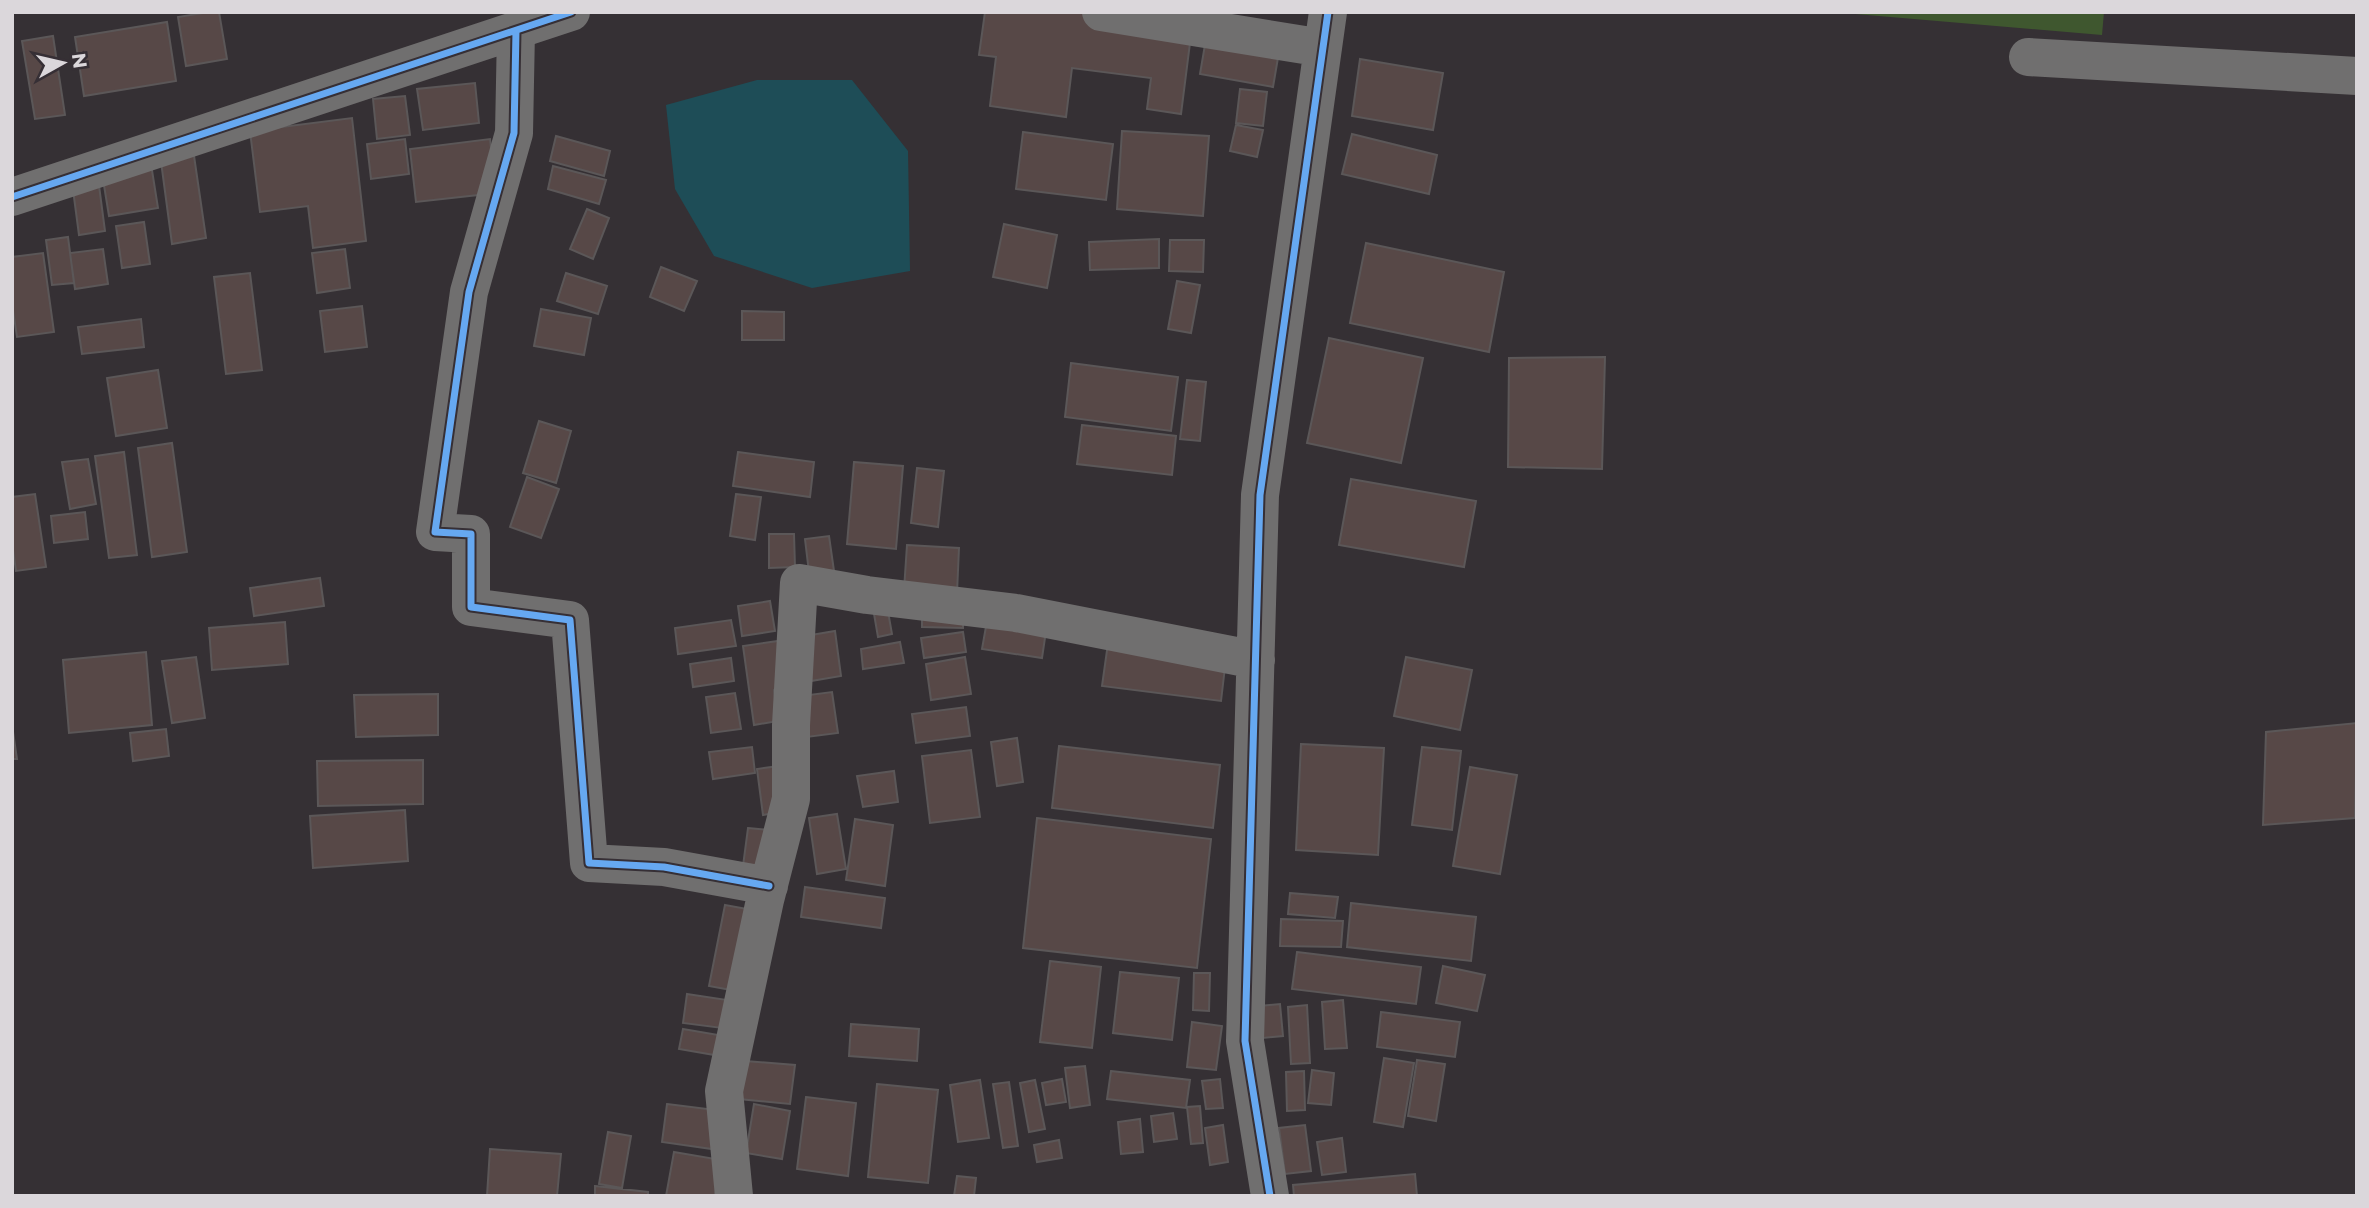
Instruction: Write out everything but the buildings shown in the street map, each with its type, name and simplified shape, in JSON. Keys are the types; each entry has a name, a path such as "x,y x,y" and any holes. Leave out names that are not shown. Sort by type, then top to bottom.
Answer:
{"street":[{"path":"12,197 571,12"},
{"path":"1101,12 1325,30 1260,495 1245,1041 1270,1196"},
{"path":"516,30 514,133 469,292 435,532 471,534 471,607 570,620 589,863 664,867 769,886"},
{"path":"2028,57 2357,76"},
{"path":"734,1196 724,1091 791,799 791,725 799,583 867,595 1016,612 1256,660"}],"green space":[{"path":"1832,12 2104,12 2102,35"}],"water":[{"path":"757,80 852,80 908,151 910,271 812,288 714,256 675,189 666,105"}],"cycle path":[{"path":"12,197 571,12"},
{"path":"1270,1196 1245,1041 1260,495 1328,12"},
{"path":"516,31 514,133 469,292 435,532 471,534 471,607 570,620 589,863 664,867 769,886"}]}
